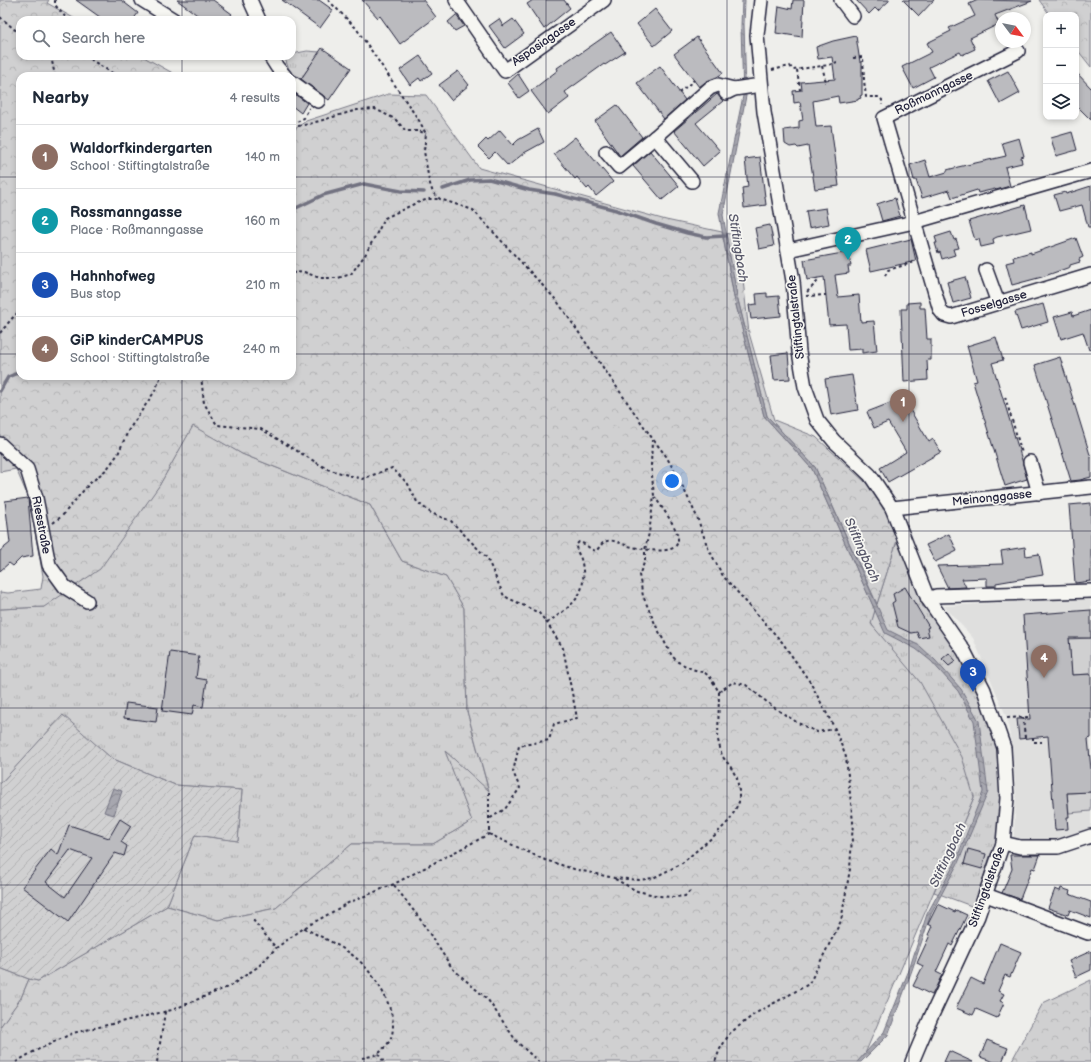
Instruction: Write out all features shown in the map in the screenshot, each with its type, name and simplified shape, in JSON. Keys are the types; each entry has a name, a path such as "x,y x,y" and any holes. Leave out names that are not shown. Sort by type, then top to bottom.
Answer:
{"street":[{"path":"142,0 168,16"},
{"path":"250,0 257,16"},
{"name":"Aspasiagasse","path":"456,0 505,71 604,0"},
{"name":"Stiftingtalstraße","path":"761,0 758,35 757,86 764,112 788,250 804,388 817,420 834,441 870,475 892,508 928,599 964,651 984,690 1004,748 1007,798 1003,844 978,916 931,1017 912,1062"},
{"path":"841,0 852,16"},
{"name":"Roßmanngasse","path":"914,222 884,118 1018,51"},
{"path":"273,60 281,72"},
{"path":"296,85 318,101"},
{"path":"606,152 619,167 710,88 718,85 734,89"},
{"path":"721,95 734,89 757,86"},
{"path":"655,137 692,182"},
{"path":"788,250 914,222 1091,171"},
{"name":"Fosselgasse","path":"914,222 940,310 944,315 951,317 1091,275"},
{"path":"986,270 998,303"},
{"name":"Riesstraße","path":"0,444 27,469 36,498 49,565 66,587 87,601"},
{"path":"1026,459 1039,493"},
{"name":"Meinonggasse","path":"892,508 1039,493 1091,486"},
{"path":"928,599 936,596 1091,591"},
{"path":"1003,844 1020,847 1058,847 1091,836"},
{"path":"986,895 1088,933"}],"path":[{"path":"55,0 55,5 65,16"},
{"path":"328,0 356,28 420,122 426,134 424,152 429,181 433,193 440,199"},
{"path":"0,17 16,31"},
{"path":"854,58 863,56 866,97 879,97 882,100 882,106"},
{"path":"52,60 55,72"},
{"path":"92,60 111,72"},
{"path":"768,70 790,66 793,70 797,70 837,62"},
{"path":"822,66 826,82 824,82"},
{"path":"797,70 800,90"},
{"path":"679,93 694,80"},
{"path":"296,123 304,118 309,108 318,101"},
{"path":"296,126 309,124 357,110 375,109 394,119 406,131 419,131 426,134"},
{"path":"296,273 304,272 320,278 338,278 352,274 365,255 385,218 428,199 440,199 474,210 557,301 666,456 697,516 708,548 723,576 782,642 810,682 835,729 846,757 854,822 850,869 841,921 809,984 756,1013 730,1033 715,1062"},
{"path":"885,276 888,270 925,258"},
{"path":"818,278 818,281 805,293 806,296 826,294"},
{"path":"0,333 16,314"},
{"path":"42,531 62,516 89,484 107,469 118,454 128,431 155,391 160,380"},
{"path":"201,380 204,403 217,425 261,430 327,469 362,479 392,468 408,484 418,502 431,514 451,521 487,558 504,596 539,613 547,623 563,648 577,718 554,724 549,740 519,746 513,772 520,788 505,810 489,819"},
{"path":"1005,397 1026,459"},
{"path":"489,834 545,860 574,869 614,878 639,880 653,878 681,864 730,820 739,802 737,778 722,756 718,740 719,692 710,677 705,673 692,669 678,662 672,656 656,626 643,596 639,576 645,562 645,550 654,496 651,465 652,438"},
{"path":"547,623 576,600 582,590 584,581 582,560 576,548 576,545 579,542 587,548 596,551 602,543 610,540 645,550 654,551 672,548 676,545 678,540 673,526 654,496"},
{"path":"719,692 733,682 746,685 773,708 798,723 817,732 835,729"},
{"path":"1023,717 1025,738"},
{"path":"1007,718 1030,717"},
{"path":"1033,737 1033,742 1042,742"},
{"path":"489,792 489,834"},
{"path":"16,1062 31,1053 74,1033 172,1010 230,986 259,966 276,948 304,928 348,903 394,884 489,834"},
{"path":"614,878 637,891 659,896 685,896 690,891"},
{"path":"394,884 420,919 452,968 488,1000 517,1042 539,1062"},
{"path":"253,920 276,948"},
{"path":"304,928 355,957 370,972 390,1008 394,1027 390,1043 378,1054 362,1058"},
{"path":"156,1062 165,1012"},
{"path":"378,1054 384,1062"}],"shaded area":[{"path":"1091,597 1091,836 1058,847 1013,846 1016,796 1012,749 1007,718 973,638 944,606"}],"green space":[{"path":"0,0 49,0 47,3 70,16 16,16 16,60 149,60 171,72 16,72 16,380 296,380 296,128 306,121 388,94 426,95 479,168 666,220 722,232 734,297 764,416 812,469 875,610 871,624 920,682 962,757 974,797 864,1056 857,1062 0,1062 0,1027 21,998 29,979 38,981 167,906 218,920 276,908 352,844 433,844 472,821 445,751 489,791 467,711 464,608 446,577 402,561 370,505 242,454 193,426 159,486 100,569 44,607 0,609 0,592 8,593 41,589 43,576 29,499 16,469 0,472"},
{"path":"1039,0 1091,0 1091,67 1079,52 1079,12 1048,12"},
{"path":"307,51 320,52 300,80 296,77 296,72 290,72 286,60 296,60 296,53"},
{"path":"725,233 738,236 749,333 774,420 816,437 876,492 898,537 877,604 815,467 767,416 737,296"},
{"path":"193,425 242,454 370,505 402,561 446,577 464,608 467,711 489,792 446,752 472,821 433,844 352,844 276,908 218,920 167,906 195,835 238,841 242,790 175,785 111,758 63,716 0,784 0,609 44,607 159,486"},
{"path":"898,537 923,607 935,606 964,651 1004,748 1000,850 991,853 974,907 934,892 974,797 871,623"},
{"path":"1091,638 1091,674 1072,675 1069,639"},
{"path":"63,715 111,758 175,785 242,790 238,841 195,835 167,906 38,981 0,968 0,784"},
{"path":"1091,792 1091,811 1069,813 1067,793"},
{"path":"0,968 29,979 21,998 0,1027"},
{"path":"1091,980 1091,1062 1011,1062 1043,1003"}],"water":[{"name":"Stiftingbach","path":"742,0 745,0 744,24 746,96 723,215 737,296 767,416 815,467 888,630 920,646 961,689 979,721 988,792 958,863 931,914 888,1035 861,1062 857,1062 884,1032 909,970 927,914 955,863 983,792 974,721 958,691 931,661 916,649 885,633 812,469 764,416 734,297 719,213 743,96 741,26"},
{"path":"113,788 122,791 114,815 104,812"}],"building":[{"path":"76,0 121,0 138,13 136,16 98,16"},
{"path":"177,0 213,0 232,14 230,16 199,16"},
{"path":"282,0 319,0 333,10 320,28"},
{"path":"362,0 423,0 436,17 400,44 380,16 378,18"},
{"path":"533,0 564,0 570,8 544,29 527,4"},
{"path":"793,0 804,0 802,37 776,33 779,6 792,9"},
{"path":"856,0 890,0 878,11 875,8 869,14"},
{"path":"903,0 934,0 919,16"},
{"path":"978,0 1032,1 1003,12 995,12 995,26 970,38 975,49 962,55 960,52 929,67 934,77 913,88 902,67 932,52 927,43 951,31 949,28 975,16 969,4"},
{"path":"655,9 672,31 654,46 637,24"},
{"path":"456,15 464,26 455,31 448,22"},
{"path":"499,19 503,26 513,19 524,34 505,48 489,26"},
{"path":"611,32 625,52 605,65 604,64 565,92 569,98 548,114 531,91 558,70 557,68"},
{"path":"856,36 860,62 862,62 861,98 858,100 839,103 838,96 813,101 816,127 831,126 839,186 815,189 808,146 798,148 796,146 790,147 785,144 784,130 799,128 799,121 803,120 800,102 794,103 793,91 802,90 801,82 835,79 832,57 818,59 816,47 833,41"},
{"path":"697,37 723,73 699,87 674,54"},
{"path":"322,48 351,68 329,100 301,79"},
{"path":"420,56 432,73 421,81 419,78 410,85 400,70"},
{"path":"660,66 685,100 664,119 637,83"},
{"path":"458,71 469,85 451,100 439,85"},
{"path":"1008,71 1020,93 1000,104 988,81"},
{"path":"518,74 529,91 519,98 508,83"},
{"path":"1079,75 1091,88 1091,120 1079,108"},
{"path":"717,94 723,101 696,123 720,151 703,166 674,131"},
{"path":"296,95 307,103 301,113 296,109"},
{"path":"617,105 642,137 620,156 595,121"},
{"path":"538,129 544,142 524,153 508,166 495,152 489,158 478,147 486,139 488,141 500,130 513,145 518,140"},
{"path":"1072,132 1077,150 1056,156 1051,138"},
{"path":"575,137 613,182 596,196 589,187 587,189 577,177 575,179 554,154"},
{"path":"1019,138 1024,156 1021,157 1022,163 1005,167 1010,186 978,193 977,190 952,198 949,190 922,198 916,180 914,180 910,165 925,160 930,177 947,172 947,170 1006,156 1002,143"},
{"path":"650,151 679,186 662,200 633,166"},
{"path":"760,157 766,205 744,208 742,188 748,187 745,159"},
{"path":"1091,186 1091,227 1088,227 1082,205 1059,211 1054,195 1065,192 1066,194"},
{"path":"895,198 900,216 882,221 877,204"},
{"path":"1025,205 1031,229 997,237 993,239 994,244 981,247 979,239 975,240 969,221"},
{"path":"826,208 829,224 809,228 806,211"},
{"path":"770,225 774,246 759,249 755,228"},
{"path":"951,232 954,240 956,239 959,248 953,249 955,255 942,259 940,252 938,253 935,237"},
{"path":"1076,238 1083,257 1079,259 1080,262 1042,277 1012,285 1006,263 1014,261 1013,257 1031,252 1031,254"},
{"path":"911,239 916,261 871,271 866,250"},
{"path":"848,252 851,266 848,266 849,273 835,275 838,297 859,295 861,322 874,321 877,351 862,353 862,349 848,350 846,324 829,325 824,277 807,280 804,260"},
{"path":"965,277 971,298 953,303 947,282"},
{"path":"767,293 767,297 779,296 781,316 751,319 749,305 757,304 756,294"},
{"path":"920,302 920,308 925,308 927,339 931,339 931,360 927,360 928,380 904,382 901,309 907,309 907,303"},
{"path":"1043,304 1048,322 1021,330 1015,312"},
{"path":"1091,310 1091,349 1089,350 1083,332 1061,339 1054,317 1072,312 1073,316"},
{"path":"996,337 1003,360 992,363 1027,479 1005,486 973,382 977,381 967,346"},
{"path":"788,353 790,379 774,380 771,355"},
{"path":"1060,357 1091,458 1091,477 1080,480 1071,481 1035,365"},
{"path":"852,375 858,410 831,415 825,379"},
{"path":"903,398 929,442 933,439 941,452 888,482 880,468 906,452 888,422 874,428 867,412"},
{"path":"28,498 33,556 21,558 13,566 9,563 0,571 0,551 10,543 5,501"},
{"path":"1091,503 1091,581 1075,583 1069,505"},
{"path":"949,534 957,551 935,562 926,545"},
{"path":"1025,547 1026,556 1039,554 1043,575 996,583 996,586 987,586 987,578 962,579 966,587 948,588 937,566 1003,564 1001,551"},
{"path":"905,587 929,627 927,628 929,636 919,638 917,632 911,633 898,627 892,603 895,601 893,594"},
{"path":"1091,610 1091,638 1069,638 1072,675 1091,674 1091,738 1088,739 1091,769 1091,792 1067,793 1069,817 1067,817 1068,829 1055,830 1048,736 1019,739 1017,719 1030,719 1023,615"},
{"path":"170,652 199,656 196,678 207,680 203,707 194,705 192,715 162,711"},
{"path":"949,653 956,661 949,666 942,659"},
{"path":"126,703 158,707 156,722 124,718"},
{"path":"120,819 131,826 121,842 127,846 124,856 115,853 68,922 22,887 51,849 58,855 69,825 109,838","holes":["70,850 92,858 65,897 46,882"]},
{"path":"968,849 986,854 982,869 964,864"},
{"path":"1010,855 1040,855 1035,869 1032,868 1020,899 1002,893 1012,869"},
{"path":"1061,888 1070,891 1069,894 1091,902 1091,918 1070,910 1068,915 1048,908 1055,889 1060,891"},
{"path":"938,904 955,912 956,910 967,915 952,946 949,944 936,972 942,975 932,995 913,986 923,966 917,963 930,935 928,935 932,926 928,924"},
{"path":"1000,943 1021,952 1010,977 1005,975 998,991 1004,994 1000,1001 1004,1003 997,1018 976,1009 973,1015 956,1008 971,978 983,984"},
{"path":"1091,951 1091,970 1076,977 1069,961"},
{"path":"987,1040 1008,1048 1002,1062 994,1062 980,1057"},
{"path":"949,1051 973,1062 944,1062"}],"waterway":[{"path":"443,189 470,180 489,179 529,190 555,194 616,210 687,233 706,237 725,236"},
{"path":"296,208 323,195 364,184 401,191 424,192"},
{"path":"0,391 8,377 16,374"}],"place":[{"name":"Rossmanngasse","path":"848,260"},
{"name":"Waldorfkindergarten","path":"903,422"},
{"name":"GiP kinderCAMPUS","path":"1044,678"},
{"name":"Hahnhofweg","path":"973,692"}]}
